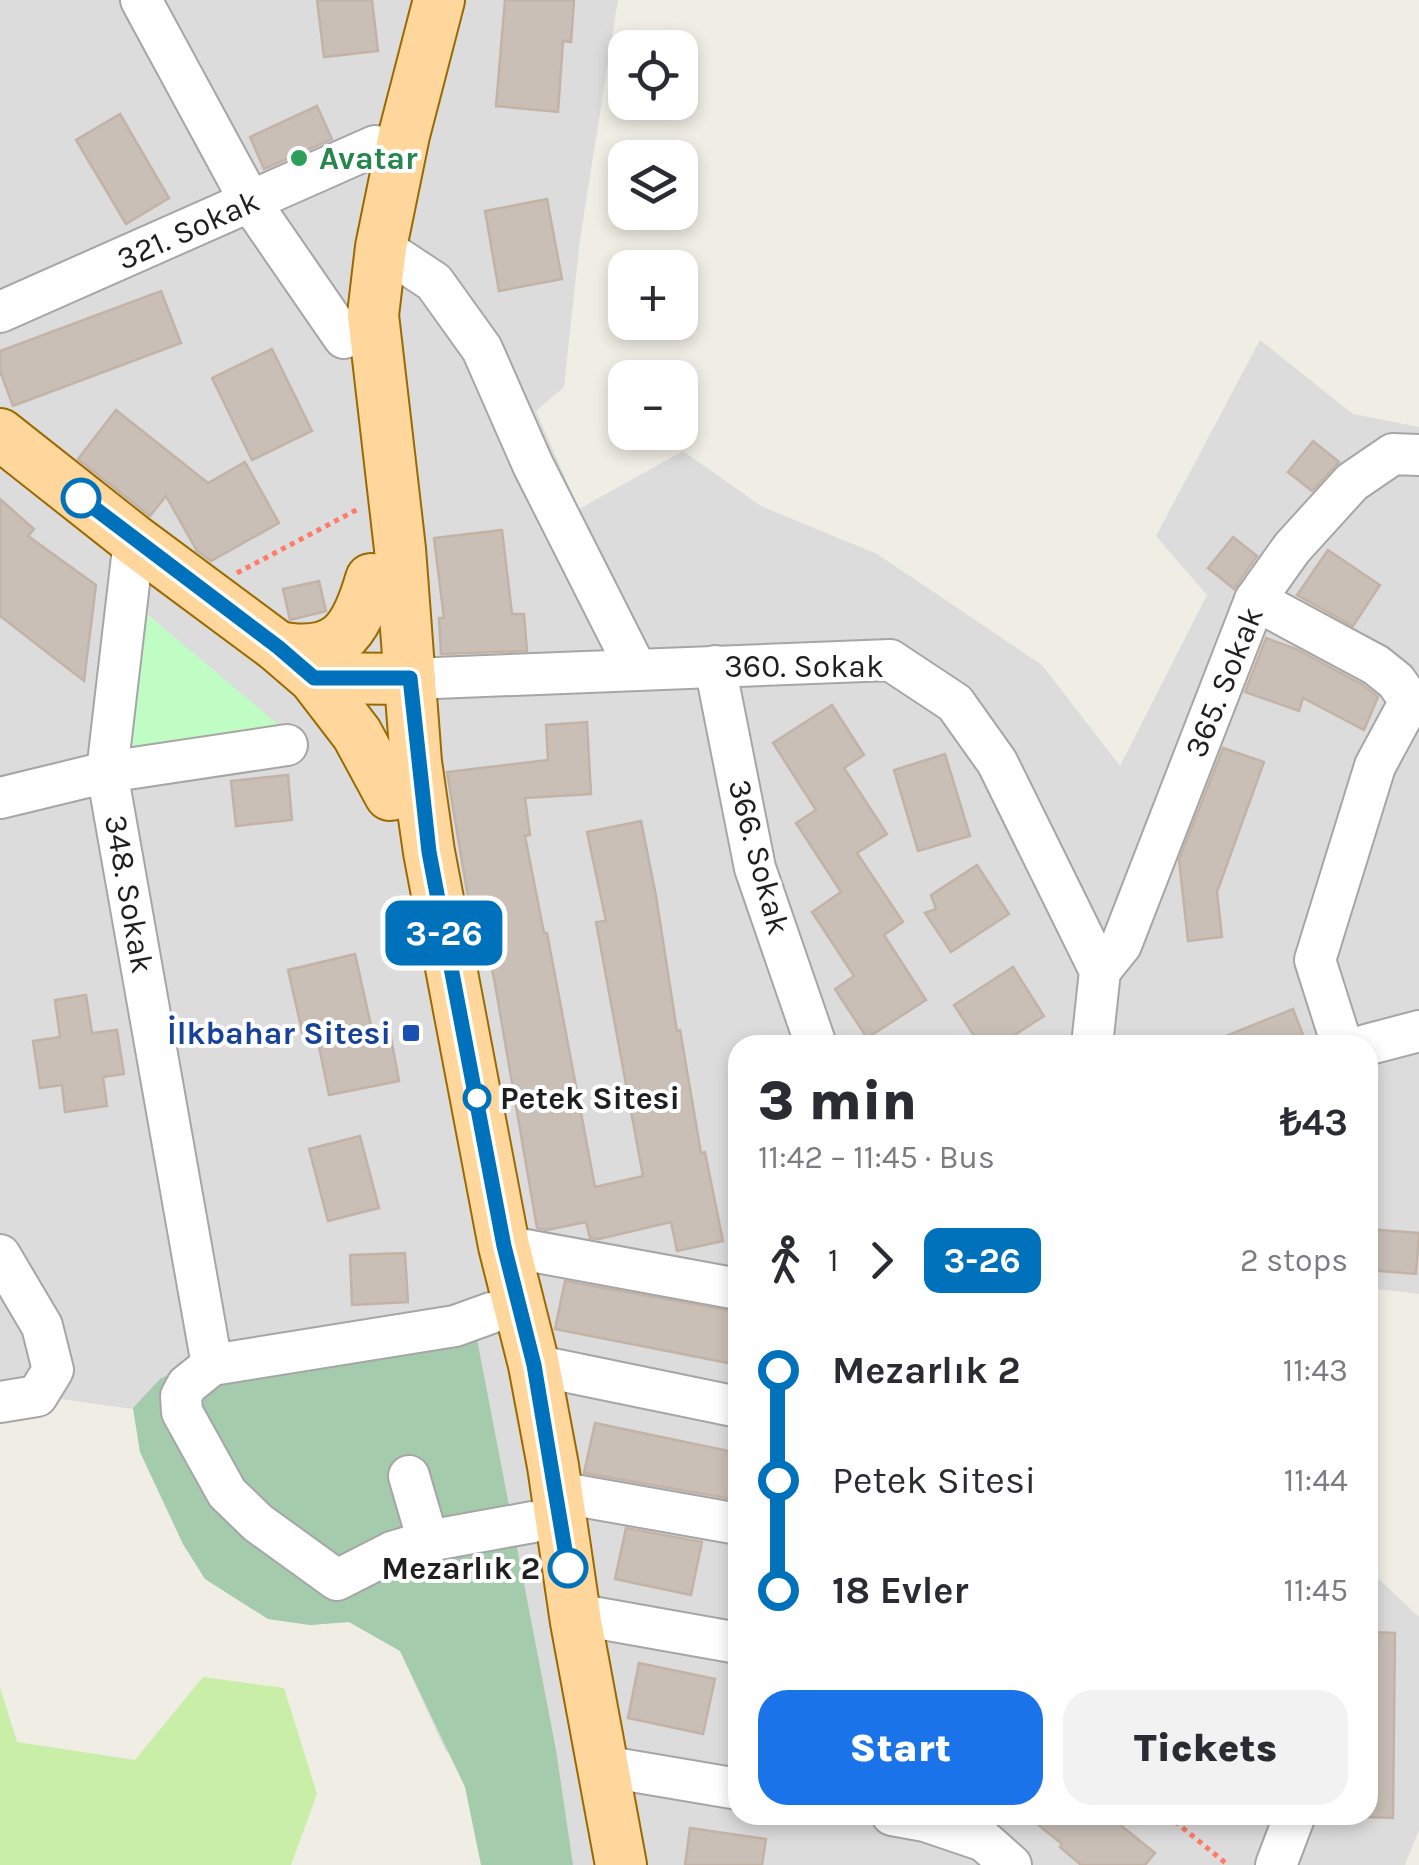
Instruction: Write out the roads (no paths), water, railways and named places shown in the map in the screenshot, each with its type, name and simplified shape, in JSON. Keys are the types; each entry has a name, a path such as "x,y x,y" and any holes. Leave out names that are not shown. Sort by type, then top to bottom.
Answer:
{"main road":[{"path":"411,0 375,146 349,276 344,338 371,580 396,679 504,1246 534,1365 545,1507 593,1865"},
{"path":"439,0 404,135 381,247 374,315 400,549 390,794 490,1313 575,1614 620,1865"},
{"path":"0,434 296,662 357,734 390,794"},
{"path":"296,662 328,648 356,620 371,580"},
{"path":"296,662 396,679"}],"street":[{"path":"141,0 251,203 344,338"},
{"name":"321. Sokak","path":"0,312 375,146"},
{"path":"381,247 434,282 482,349 533,466 636,670"},
{"name":"365. Sokak","path":"1100,971 1121,944 1256,600 1292,548 1352,482 1393,454 1419,455"},
{"name":"348. Sokak","path":"134,540 107,772 208,1367"},
{"path":"1256,600 1376,665 1396,680 1410,701 1375,766 1316,960 1339,1035"},
{"name":"360. Sokak","path":"396,679 890,660 955,703 997,762 1100,971"},
{"name":"366. Sokak","path":"715,666 755,868 813,1035"},
{"path":"0,798 107,772 286,744"},
{"path":"1093,1035 1100,971"},
{"path":"1378,1042 1419,1031"},
{"path":"504,1246 728,1287"},
{"path":"0,1254 42,1326 52,1370 19,1399"},
{"path":"490,1313 455,1326 208,1367 186,1384 181,1396 182,1412 227,1493 258,1524 338,1580 392,1552 545,1507 728,1523"},
{"path":"534,1365 728,1405"},
{"path":"409,1476 428,1541"},
{"path":"575,1614 728,1641"},
{"path":"602,1766 728,1787"},
{"path":"939,1825 984,1841 1011,1865"},
{"path":"1276,1865 1291,1825"}],"place":[{"name":"Avatar","path":"299,158"},
{"name":"İlkbahar Sitesi","path":"411,1033"},
{"name":"Petek Sitesi","path":"477,1098"},
{"name":"Mezarlık 2","path":"568,1568"}]}
